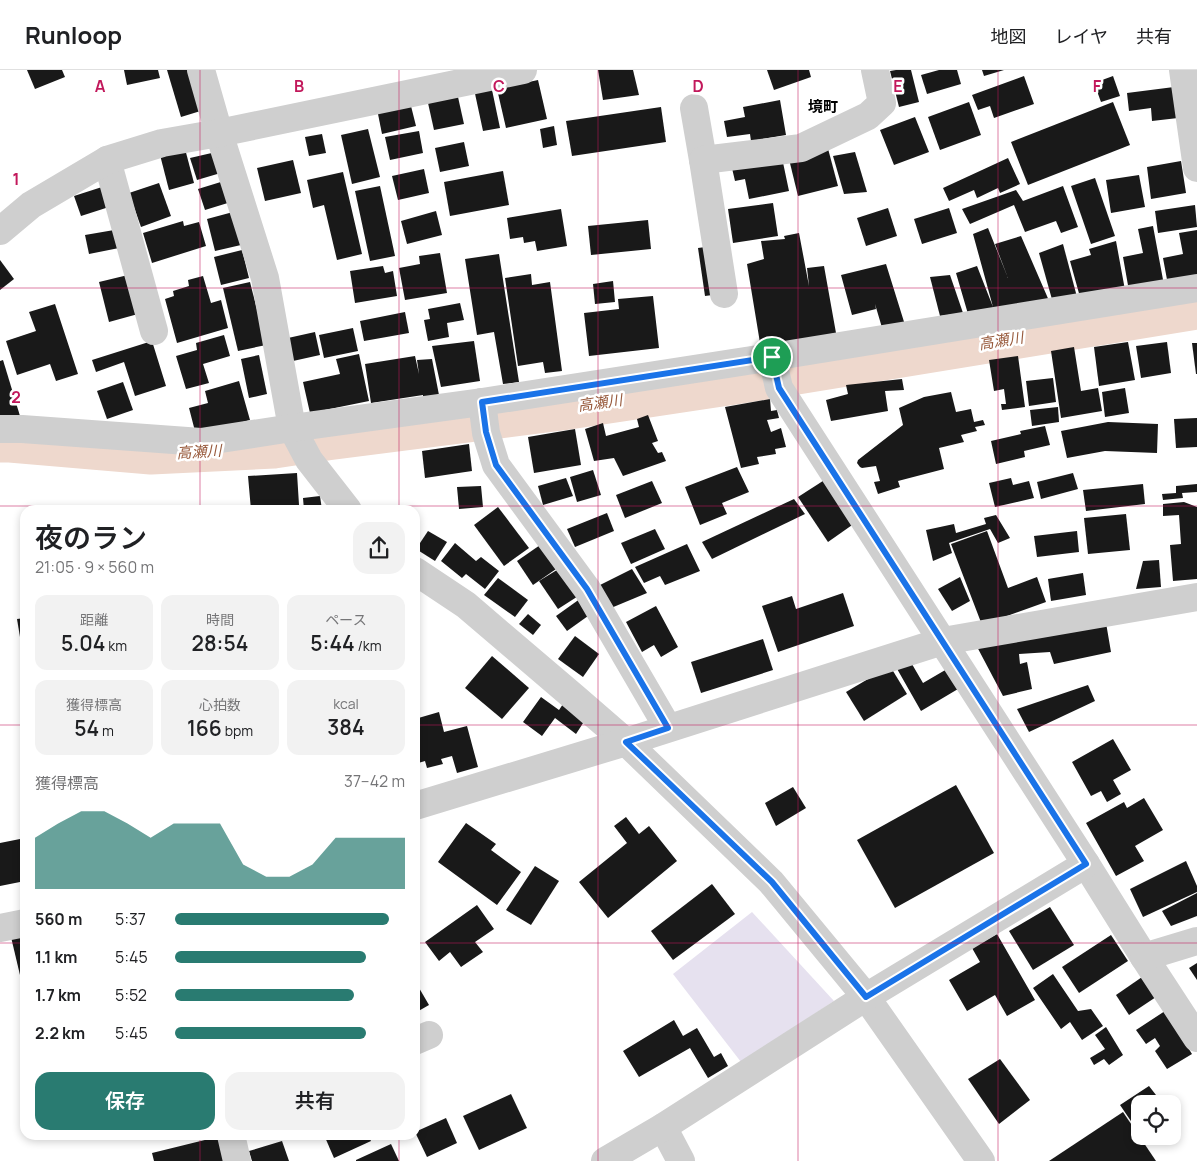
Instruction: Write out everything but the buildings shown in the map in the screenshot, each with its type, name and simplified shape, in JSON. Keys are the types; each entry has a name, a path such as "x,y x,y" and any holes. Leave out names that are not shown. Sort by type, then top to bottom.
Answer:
{"street":[{"path":"201,70 265,278 292,428 309,460 344,505"},
{"path":"0,231 31,205 107,160 162,143 523,70"},
{"path":"703,160 801,148 868,116 882,103 875,70"},
{"path":"1183,70 1197,168"},
{"path":"694,108 724,294"},
{"path":"107,160 154,332"},
{"path":"0,429 201,442 482,402 1197,288"},
{"path":"772,357 779,388 1197,1038"},
{"path":"482,402 486,432 496,465 587,589 668,728"},
{"path":"420,574 466,605 626,742 772,882 866,997 981,1161"},
{"path":"420,804 626,742 943,641 1197,597"},
{"path":"605,1161 663,1127 866,997 1086,864"},
{"path":"0,928 20,924"},
{"path":"1144,957 1197,941"},
{"path":"663,1127 681,1161"},
{"path":"232,1140 237,1161"}],"shaded area":[{"path":"752,912 834,1001 741,1062 673,974"}],"waterway":[{"name":"高瀬川","path":"0,442 151,454 274,448 562,410 735,384 1197,309"}],"district":[{"name":"境町","path":"823,107"}],"route":[{"path":"772,357 779,388 1086,864 866,997 772,882 626,742 668,728 587,589 496,465 486,432 482,402 772,357"}]}
